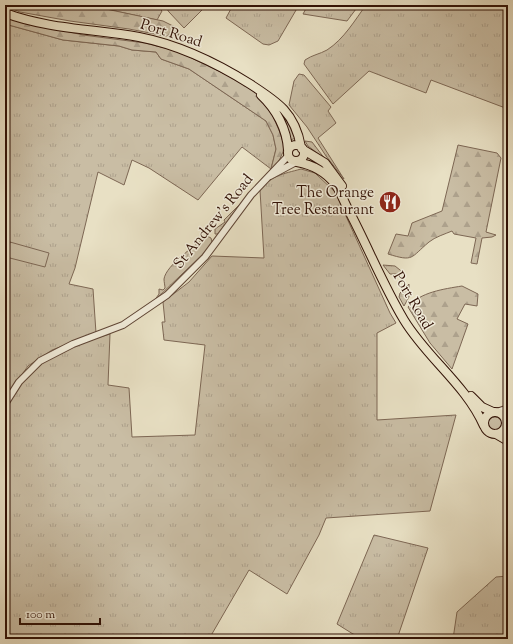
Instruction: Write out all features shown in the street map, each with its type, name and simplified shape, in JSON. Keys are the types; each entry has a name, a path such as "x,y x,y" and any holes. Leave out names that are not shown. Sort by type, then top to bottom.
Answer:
{"main road":[{"name":"Port Road","path":"5,13 50,25 135,36 165,44 212,62 260,90 286,110 296,128 302,148 319,158 334,172 354,210 356,220"},
{"name":"Port Road","path":"252,86 277,115 285,134 288,153"},
{"path":"293,145 302,148 304,156 296,162 291,160 288,153 293,145"},
{"name":"Port Road","path":"296,162 319,168 330,177 356,220 404,320 421,345 459,386 479,415 488,432 496,434 508,441"},
{"name":"Port Road","path":"459,386 465,389 482,407 503,416 507,423 503,431 496,434"},
{"path":"484,426 485,419 495,412"}],"street":[{"name":"St Andrew's Road","path":"5,404 19,382 40,361 73,344 123,325 167,295 205,257 251,195 269,177 288,153"},
{"name":"St Andrew's Road","path":"269,177 296,162"},
{"path":"495,412 508,408"}],"green space":[{"path":"87,5 157,5 162,11 157,20"},
{"path":"87,5 163,21 177,28 179,35 165,36 129,29 70,21 20,12 5,6"},
{"path":"164,5 207,5 184,28"},
{"path":"233,5 299,5 278,41 269,45 263,44 226,18"},
{"path":"308,5 359,5 347,21 303,14"},
{"path":"366,5 508,5 508,109 431,80 426,93 369,71 333,104 304,64 305,60 333,46 349,29"},
{"path":"12,19 83,35 145,43 177,51 231,77 254,91 272,114 284,146 278,163 271,169 276,149 273,135 266,121 189,69 161,59 156,52 132,50 119,46 63,40 5,24 5,21"},
{"path":"5,24 63,40 119,46 132,50 156,52 161,59 189,69 266,121 273,135 276,149 271,169 242,147 198,200 149,168 132,160 124,185 98,172 75,268 69,284 93,289 96,333 52,350 28,366 5,398"},
{"path":"299,74 304,75 331,107 328,111 336,123 318,138 344,179 326,156 307,127 289,105 294,81"},
{"path":"283,113 287,115 296,138 290,140"},
{"path":"305,141 312,142 325,159 308,146"},
{"path":"458,145 497,153 501,158 486,232 496,235 482,238 477,264 471,263 476,238 454,234 452,231 431,240 411,257 403,258 388,254 396,234 408,236 412,223 442,211"},
{"path":"301,169 315,173 335,192 390,313 396,323 377,333 377,420 456,415 430,511 326,518 319,535 287,594 249,570 209,639 5,639 5,408 26,378 44,362 65,350 110,334 108,385 129,388 132,437 195,435 205,345 164,340 162,322 165,322 163,302 189,282 212,256 264,258 260,190 274,178"},
{"path":"240,204 219,234 215,234 215,229 225,222 224,220"},
{"path":"207,236 211,238 212,242 207,250 154,301 159,294 159,289 163,290 165,288 164,279 170,268 182,256"},
{"path":"10,242 49,253 45,267 6,257"},
{"path":"383,265 395,266 405,274 390,274"},
{"path":"409,284 409,297 404,306 399,297 400,293"},
{"path":"462,286 478,294 477,306 465,304 457,319 468,324 452,369 430,343 408,307 419,298 433,292"},
{"path":"492,417 498,417 502,421 502,427 498,431 492,431 488,427 488,421"},
{"path":"374,535 428,548 397,639 361,639 337,624"},
{"path":"508,576 508,639 453,639 457,612 496,577"}],"place":[{"name":"The Orange Tree Restaurant","path":"390,202"}]}
